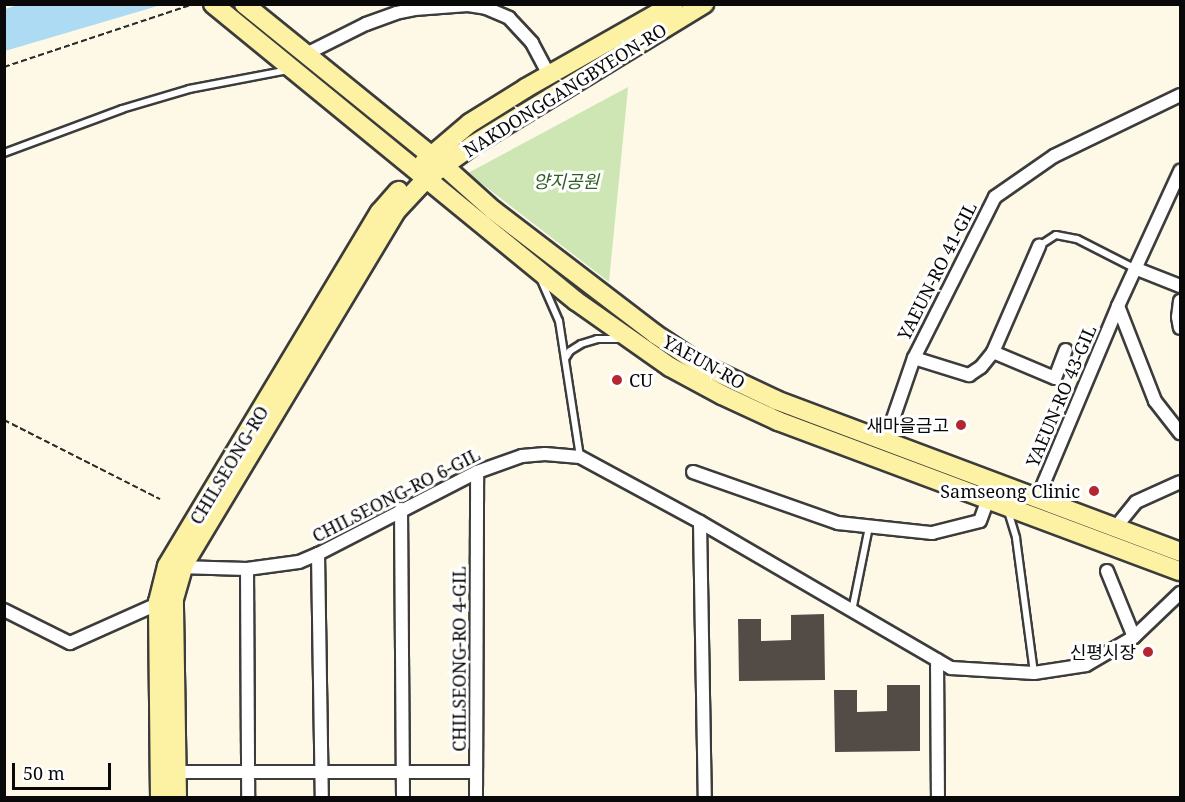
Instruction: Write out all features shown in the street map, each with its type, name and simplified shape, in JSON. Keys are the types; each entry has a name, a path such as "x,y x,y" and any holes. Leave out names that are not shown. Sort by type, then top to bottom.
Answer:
{"street":[{"name":"YAEUN-RO","path":"213,4 422,173 533,267 629,340 711,390 778,421 1180,571"},
{"name":"YAEUN-RO","path":"244,4 444,166 493,210 655,334 700,364 776,400 1180,552"},
{"name":"NAKDONGGANGBYEON-RO","path":"422,173 470,123 674,4"},
{"name":"NAKDONGGANGBYEON-RO","path":"422,173 444,166 473,145 704,4"},
{"path":"302,51 396,13 415,9 468,5 493,11 514,23 532,43 549,75"},
{"name":"YAEUN-RO 41-GIL","path":"885,442 914,358 995,197 1054,156 1180,95"},
{"name":"YAEUN-RO 43-GIL","path":"1037,499 1118,306 1137,269 1180,171"},
{"name":"CHILSEONG-RO","path":"160,798 166,600 175,567 380,212 422,173"},
{"name":"YAEUN-RO 41-GIL","path":"914,358 969,375 981,367 993,352 1039,246"},
{"path":"1137,269 1180,286"},
{"path":"1180,301 1178,317 1180,328"},
{"name":"YAEUN-RO 43-GIL","path":"1118,306 1155,401 1180,432"},
{"path":"993,352 1054,378 1066,350"},
{"path":"1180,432 1180,438"},
{"name":"CHILSEONG-RO 6-GIL","path":"175,567 247,569 282,565 318,554 401,509 477,472 522,456 545,454 580,457 700,522 951,668 1034,673 1086,664 1134,637 1180,593"},
{"name":"CHILSEONG-RO 4-GIL","path":"176,772 476,772 477,472"},
{"path":"693,472 838,523 932,532 980,521 988,499"},
{"path":"1115,528 1136,502 1180,482"},
{"path":"401,509 403,798"},
{"path":"700,522 705,798"},
{"path":"318,554 322,798"},
{"path":"247,569 248,798"},
{"path":"1107,571 1134,637"},
{"path":"4,610 70,643 166,600"},
{"name":"CHILSEONG-RO","path":"166,600 177,798"},
{"path":"937,660 939,798"},
{"path":"476,772 476,798"}],"lane":[{"path":"4,153 122,109 189,89 292,70"},
{"name":"YAEUN-RO 41-GIL","path":"1039,246 1056,235 1077,239 1137,269"},
{"path":"533,267 559,321 580,457"},
{"path":"564,359 570,351 597,339 629,340"},
{"path":"1007,505 1016,538 1034,673"},
{"path":"852,611 869,526"}],"path":[{"path":"4,67 193,4"},
{"path":"4,420 160,499"}],"green space":[{"name":"양지공원","path":"628,88 609,282 468,173"}],"water":[{"path":"18,5 161,5 5,51 5,9"}],"building":[{"path":"824,614 825,680 739,681 738,619 761,619 761,641 791,640 791,615"},
{"path":"887,685 920,685 920,751 835,752 834,690 857,690 857,712 887,711"}],"place":[{"name":"CU","path":"617,380"},
{"name":"새마을금고","path":"961,425"},
{"name":"Samseong Clinic","path":"1094,491"},
{"name":"신평시장","path":"1148,652"}]}
